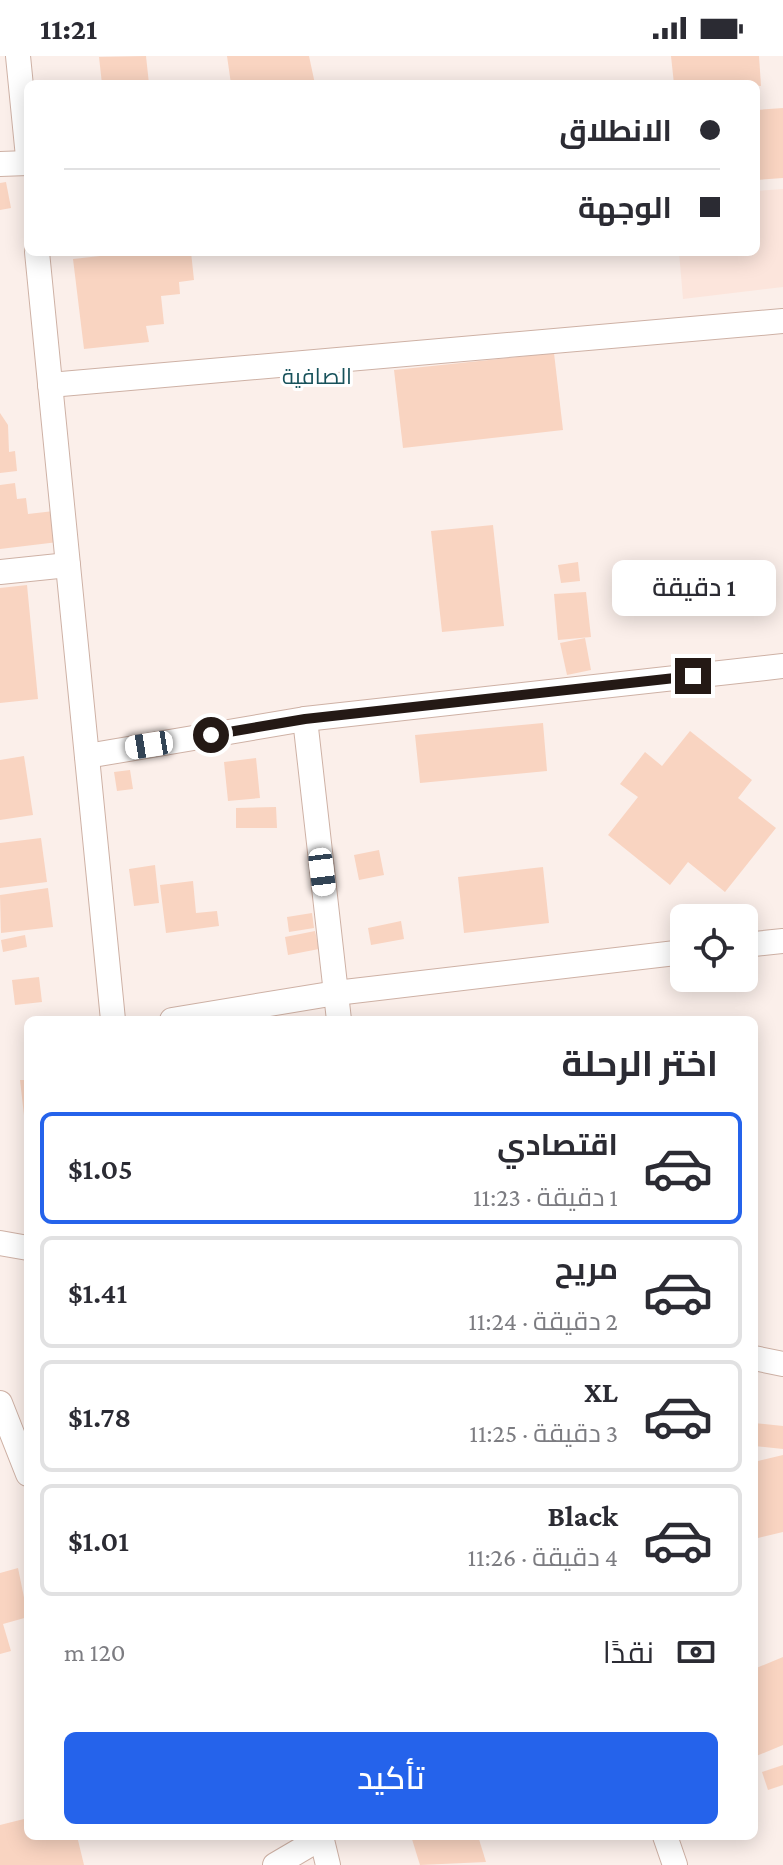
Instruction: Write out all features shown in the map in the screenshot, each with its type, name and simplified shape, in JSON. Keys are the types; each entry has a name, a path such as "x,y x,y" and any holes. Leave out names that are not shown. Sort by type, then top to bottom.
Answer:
{"street":[{"path":"18,56 24,118"},
{"path":"0,164 24,161"},
{"path":"37,256 113,1016"},
{"path":"50,385 783,321"},
{"path":"0,572 68,565"},
{"path":"87,756 305,719 783,666"},
{"path":"305,719 339,1016"},
{"path":"758,944 783,941"},
{"path":"196,1016 336,993 670,954"},
{"path":"0,1243 24,1247"},
{"path":"758,1359 783,1364"},
{"path":"0,1403 24,1464"},
{"path":"275,1865 316,1840"},
{"path":"322,1840 328,1865"},
{"path":"666,1840 675,1865"}],"shaded area":[{"path":"783,189 783,287 683,299 679,256 760,256 760,191"}],"building":[{"path":"146,56 149,80 102,80 99,57"},
{"path":"227,56 309,56 314,80 230,80"},
{"path":"671,56 759,56 761,86 760,80 674,80"},
{"path":"783,108 783,178 760,180 760,110"},
{"path":"6,182 11,208 0,210 0,183"},
{"path":"191,256 194,280 179,282 180,294 161,296 164,324 146,326 149,342 84,349 73,259"},
{"path":"554,353 563,430 403,448 394,370"},
{"path":"0,413 8,425 9,452 15,451 17,471 0,473"},
{"path":"15,483 17,499 26,498 28,514 54,511 58,542 0,549 0,485"},
{"path":"493,525 504,626 442,632 431,531"},
{"path":"578,562 580,581 561,583 558,565"},
{"path":"27,585 38,699 0,703 0,588"},
{"path":"586,592 591,637 558,640 554,594"},
{"path":"585,638 591,670 567,675 560,643"},
{"path":"543,723 547,771 420,783 415,735"},
{"path":"690,731 752,780 738,798 776,828 725,892 688,862 670,885 608,835 638,797 620,784 645,752 662,766"},
{"path":"24,756 33,815 0,820 0,760"},
{"path":"256,758 260,798 228,801 224,762"},
{"path":"130,770 133,789 117,791 114,772"},
{"path":"276,807 277,828 236,828 236,808"},
{"path":"41,838 47,882 0,888 0,843"},
{"path":"379,850 384,875 359,880 354,855"},
{"path":"155,865 159,903 134,906 129,869"},
{"path":"543,867 549,923 464,933 458,877"},
{"path":"193,881 196,913 217,911 219,926 166,933 160,885"},
{"path":"48,888 53,927 1,933 0,895"},
{"path":"312,913 314,928 289,932 287,917"},
{"path":"401,921 404,939 371,945 368,928"},
{"path":"315,931 319,949 288,955 285,937"},
{"path":"25,935 27,947 3,952 1,940"},
{"path":"39,977 42,1002 15,1005 12,980"},
{"path":"20,1080 24,1080 24,1115"},
{"path":"758,1423 783,1426 783,1449 758,1446"},
{"path":"783,1455 783,1532 758,1538 758,1461"},
{"path":"18,1568 24,1597 24,1618 3,1624 11,1651 0,1654 0,1573"},
{"path":"783,1657 783,1745 758,1755 758,1667"},
{"path":"783,1765 783,1785 768,1790 762,1772"},
{"path":"24,1819 24,1840 78,1840 84,1865 0,1865 0,1825"},
{"path":"412,1840 479,1840 486,1862 420,1865"}],"district":[{"name":"الصافية","path":"317,376"}],"route":[{"path":"211,735 305,719 693,676"}]}
